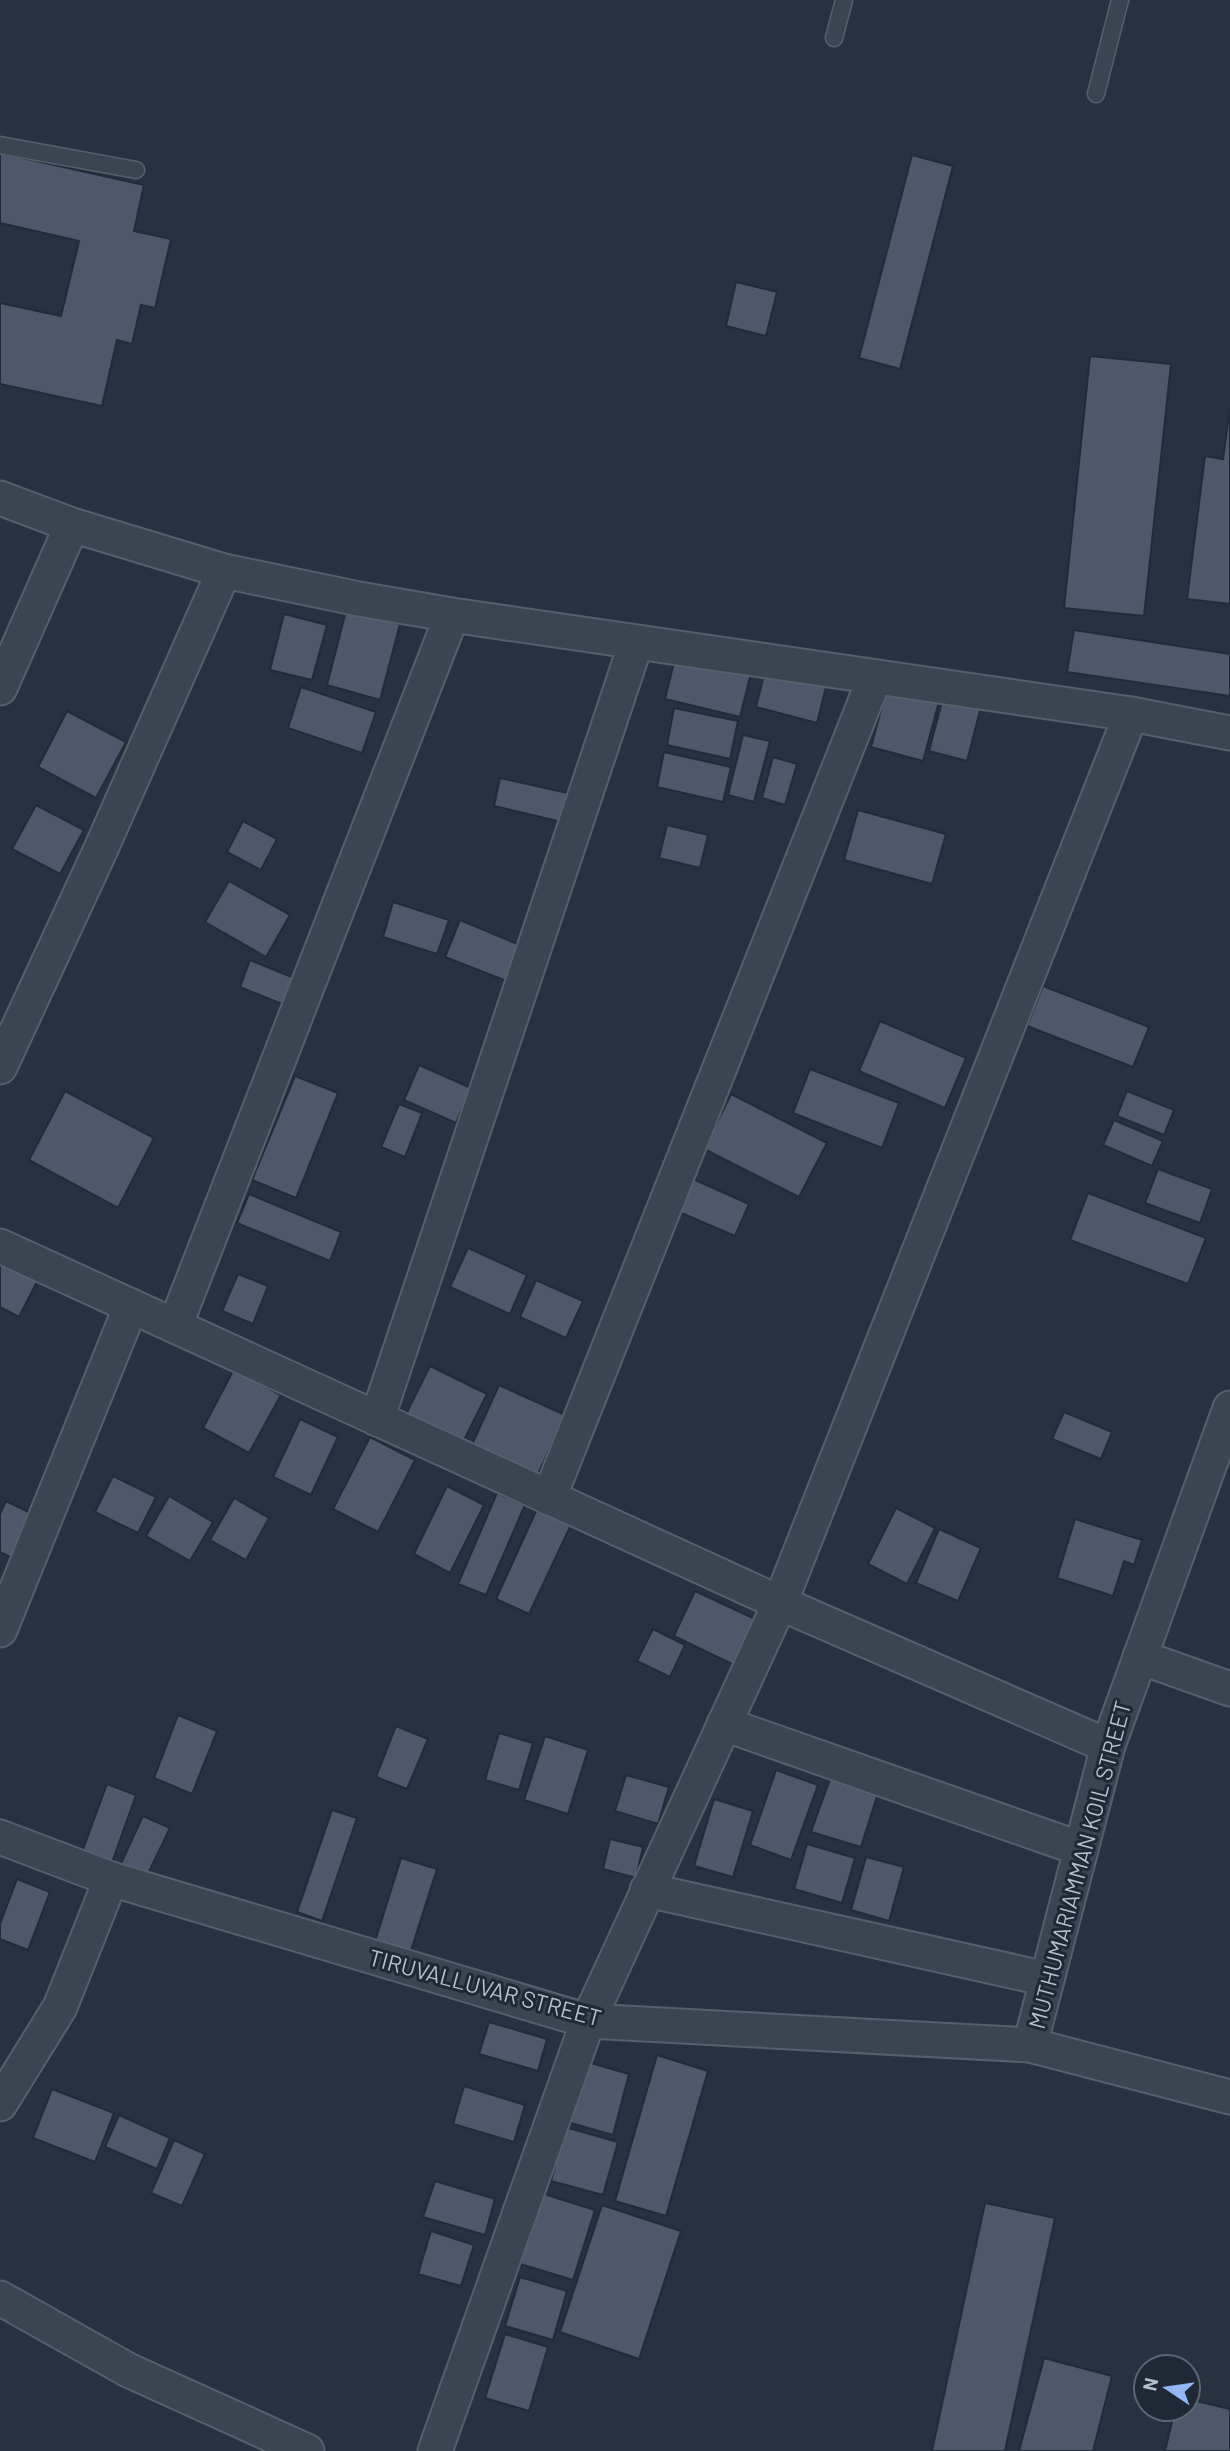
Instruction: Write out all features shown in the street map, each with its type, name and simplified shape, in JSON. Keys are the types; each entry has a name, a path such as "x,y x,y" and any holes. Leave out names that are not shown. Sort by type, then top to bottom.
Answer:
{"street":[{"path":"0,498 72,525 224,571 359,599 636,643 1131,713 1230,733"},
{"path":"0,688 72,525"},
{"path":"0,1067 100,851 224,571"},
{"path":"175,1326 452,615"},
{"path":"377,1419 636,643"},
{"path":"549,1498 875,677"},
{"path":"435,2451 588,2021 780,1603 1131,713"},
{"path":"0,1246 780,1603 1108,1746"},
{"path":"0,1630 131,1306"},
{"name":"MUTHUMARIAMMAN KOIL STREET","path":"1030,2045 1108,1746 1230,1408"},
{"path":"1140,1657 1230,1689"},
{"path":"724,1724 1081,1849"},
{"name":"TIRUVALLUVAR STREET","path":"0,1837 111,1879 588,2021 1030,2045 1230,2097"},
{"path":"0,2104 60,2007 111,1879"},
{"path":"648,1890 1047,1979"},
{"path":"0,2298 128,2370 307,2451"}],"lane":[{"path":"834,38 844,0"},
{"path":"1096,94 1120,0"},
{"path":"0,145 136,170"}],"building":[{"path":"0,153 144,185 134,231 171,239 155,308 141,305 132,344 117,340 102,406 0,384 0,303 61,316 79,241 0,223"},
{"path":"912,155 953,166 900,369 859,358"},
{"path":"736,282 777,292 766,336 726,326"},
{"path":"1090,356 1171,364 1144,616 1064,608"},
{"path":"1230,407 1230,604 1187,599 1205,456 1223,459"},
{"path":"346,611 400,624 380,700 327,685"},
{"path":"284,614 327,625 312,680 270,670"},
{"path":"1074,630 1230,654 1230,696 1067,672"},
{"path":"676,654 751,673 740,717 665,699"},
{"path":"765,671 826,687 817,723 756,707"},
{"path":"888,684 940,698 923,761 871,747"},
{"path":"301,687 376,712 362,753 288,728"},
{"path":"945,690 983,699 967,761 929,751"},
{"path":"674,708 738,721 730,759 667,745"},
{"path":"67,711 126,742 96,798 38,767"},
{"path":"743,735 770,741 754,802 728,795"},
{"path":"664,752 731,767 723,802 657,787"},
{"path":"773,757 797,764 785,805 762,798"},
{"path":"500,778 572,794 566,823 494,806"},
{"path":"36,805 84,830 60,874 12,849"},
{"path":"858,810 946,834 932,884 844,860"},
{"path":"243,821 277,839 261,870 227,852"},
{"path":"667,825 708,835 700,868 659,858"},
{"path":"229,881 290,915 266,957 205,922"},
{"path":"393,902 449,920 437,954 383,937"},
{"path":"460,920 527,948 514,984 445,957"},
{"path":"250,960 304,982 294,1009 240,987"},
{"path":"1043,986 1149,1027 1133,1067 1027,1026"},
{"path":"880,1021 966,1058 945,1108 859,1071"},
{"path":"419,1065 471,1088 456,1123 404,1100"},
{"path":"810,1069 899,1103 882,1148 793,1113"},
{"path":"295,1076 338,1093 296,1198 252,1180"},
{"path":"65,1091 154,1138 118,1208 29,1160"},
{"path":"1127,1091 1174,1110 1164,1135 1117,1116"},
{"path":"731,1094 827,1143 799,1197 704,1149"},
{"path":"399,1104 422,1113 405,1157 381,1147"},
{"path":"1114,1120 1163,1141 1152,1166 1103,1145"},
{"path":"1158,1169 1212,1189 1200,1223 1145,1203"},
{"path":"693,1179 749,1204 735,1236 679,1212"},
{"path":"1088,1193 1206,1238 1188,1284 1070,1240"},
{"path":"249,1194 341,1232 330,1261 237,1223"},
{"path":"468,1248 527,1275 510,1314 450,1287"},
{"path":"0,1253 41,1274 19,1317 0,1307"},
{"path":"238,1274 268,1286 253,1324 222,1311"},
{"path":"536,1280 583,1301 566,1338 520,1317"},
{"path":"430,1366 487,1394 463,1442 406,1414"},
{"path":"234,1369 281,1395 249,1453 203,1428"},
{"path":"499,1385 565,1415 536,1479 470,1449"},
{"path":"1064,1412 1112,1432 1101,1459 1052,1439"},
{"path":"300,1419 338,1437 311,1495 273,1477"},
{"path":"370,1437 415,1460 378,1532 333,1509"},
{"path":"113,1476 156,1497 138,1533 95,1512"},
{"path":"447,1486 484,1505 450,1573 414,1554"},
{"path":"497,1493 525,1505 486,1595 458,1584"},
{"path":"169,1496 213,1522 190,1561 146,1536"},
{"path":"234,1498 269,1518 246,1560 210,1540"},
{"path":"6,1501 41,1518 20,1562 0,1552 0,1514"},
{"path":"896,1508 935,1528 907,1584 868,1564"},
{"path":"537,1509 571,1525 529,1614 496,1599"},
{"path":"1075,1519 1142,1540 1134,1565 1124,1561 1113,1596 1057,1578"},
{"path":"939,1529 981,1548 958,1601 916,1583"},
{"path":"695,1591 755,1619 734,1665 674,1636"},
{"path":"653,1629 685,1645 670,1677 637,1661"},
{"path":"178,1715 217,1731 192,1794 154,1778"},
{"path":"396,1726 428,1739 407,1789 376,1777"},
{"path":"499,1733 533,1743 519,1790 485,1780"},
{"path":"545,1736 588,1750 568,1814 524,1800"},
{"path":"776,1770 818,1785 791,1860 750,1845"},
{"path":"626,1775 669,1787 658,1824 615,1811"},
{"path":"831,1776 879,1790 861,1847 811,1832"},
{"path":"107,1784 136,1795 109,1871 79,1860"},
{"path":"714,1799 753,1811 733,1877 694,1866"},
{"path":"332,1810 357,1818 322,1921 297,1912"},
{"path":"143,1816 170,1828 144,1882 118,1870"},
{"path":"610,1839 643,1847 636,1878 603,1869"},
{"path":"807,1844 855,1858 842,1903 794,1889"},
{"path":"866,1857 904,1867 889,1921 851,1910"},
{"path":"401,1858 437,1869 407,1963 372,1951"},
{"path":"17,1879 50,1892 28,1950 0,1939 0,1924"},
{"path":"489,2022 547,2039 538,2071 479,2054"},
{"path":"657,2055 708,2071 666,2216 615,2201"},
{"path":"584,2061 629,2074 613,2135 567,2122"},
{"path":"464,2086 525,2105 514,2142 453,2124"},
{"path":"52,2089 114,2113 95,2162 33,2138"},
{"path":"119,2115 170,2138 157,2169 105,2147"},
{"path":"565,2127 618,2142 603,2195 551,2181"},
{"path":"174,2140 205,2154 182,2206 151,2193"},
{"path":"435,2181 495,2199 485,2235 423,2217"},
{"path":"541,2193 595,2210 573,2280 520,2264"},
{"path":"985,2203 1055,2218 1005,2451 932,2451"},
{"path":"602,2205 681,2231 639,2359 560,2332"},
{"path":"431,2231 474,2245 461,2286 418,2274"},
{"path":"520,2277 567,2291 553,2340 505,2326"},
{"path":"505,2334 548,2347 529,2411 485,2398"},
{"path":"1044,2358 1112,2376 1093,2451 1019,2451"},
{"path":"1202,2402 1230,2409 1230,2451 1165,2451 1172,2423 1202,2423"}]}
